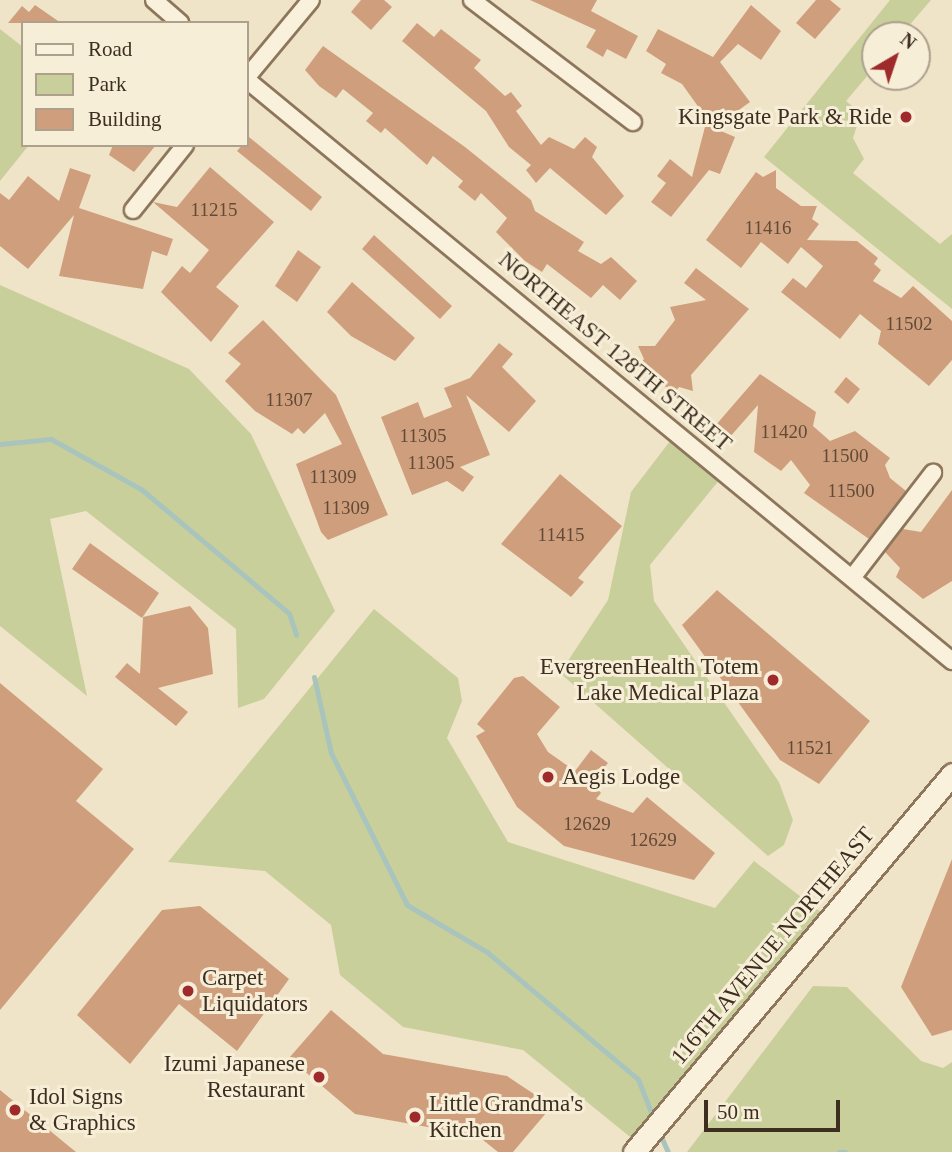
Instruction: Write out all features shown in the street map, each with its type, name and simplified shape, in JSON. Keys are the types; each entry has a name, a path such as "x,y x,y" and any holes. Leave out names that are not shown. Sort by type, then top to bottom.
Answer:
{"street":[{"path":"154,0 178,21"},
{"path":"248,77 311,0"},
{"path":"472,0 633,122"},
{"name":"NORTHEAST 128TH STREET","path":"248,79 952,661"},
{"path":"133,210 183,147"},
{"path":"852,578 933,473"},
{"name":"116TH AVENUE NORTHEAST","path":"635,1152 952,774"}],"green space":[{"path":"890,0 931,0 913,21 873,21"},
{"path":"0,29 21,45 21,147 27,147 0,181"},
{"path":"861,36 861,83 846,101 861,113 853,138 864,159 853,173 940,244 952,234 952,309 764,157"},
{"path":"0,285 189,369 251,434 335,611 264,699 238,708 236,629 86,511 50,519 87,696 0,626"},
{"path":"677,432 725,473 650,565 654,601 779,782 793,820 784,845 768,856 560,673 608,600 631,492"},
{"path":"374,609 458,678 462,701 447,738 508,842 715,908 754,861 830,919 640,1145 523,1050 403,1027 340,975 331,925 265,871 168,862"},
{"path":"813,986 847,987 921,1061 943,1068 952,1062 952,1152 687,1152"}],"building":[{"path":"361,0 384,0 392,7 371,30 351,12"},
{"path":"530,0 597,0 591,11 638,36 626,59 607,49 603,57 586,47 596,30"},
{"path":"816,0 830,0 841,9 815,39 796,23"},
{"path":"35,5 58,21 8,23 22,6 29,12"},
{"path":"751,5 781,31 761,60 738,44 720,62 750,102 714,128 735,137 720,174 709,170 671,217 651,202 666,183 657,176 670,159 692,177 707,119 682,84 661,73 666,64 646,51 658,29 713,57"},
{"path":"417,23 434,37 441,29 481,60 474,68 505,96 511,92 522,106 516,111 541,145 549,137 574,149 585,137 597,147 592,157 624,196 606,215 550,168 536,183 526,170 531,165 509,147 486,111 402,41"},
{"path":"323,46 465,147 531,200 535,211 584,242 578,251 601,264 611,257 637,281 620,300 603,285 591,298 547,264 542,272 525,261 496,232 507,218 481,193 475,201 458,187 463,181 433,156 427,165 385,128 381,133 366,121 373,113 343,89 336,98 319,86 305,70"},
{"path":"248,138 322,197 311,211 237,151 240,147 248,147"},
{"path":"112,147 154,147 134,172 109,155"},
{"path":"210,167 274,222 216,287 239,306 211,342 161,292 182,266 190,273 209,250 153,202 177,207"},
{"path":"70,168 91,175 79,208 173,239 167,256 152,251 143,289 59,276 74,215 28,269 0,246 0,193 9,200 28,176 59,201"},
{"path":"776,170 776,188 801,206 817,206 812,219 819,224 807,240 857,241 878,258 874,264 881,270 873,281 901,298 913,286 952,321 952,360 929,386 878,344 881,331 860,314 840,339 781,292 793,278 806,288 823,266 801,247 788,264 761,242 741,268 706,240 756,172 763,177"},
{"path":"374,235 452,306 440,319 362,249"},
{"path":"298,250 321,267 297,302 275,286"},
{"path":"696,268 749,309 691,375 693,391 679,387 674,394 639,365 644,359 638,346 655,346 675,320 670,307 706,300 684,283"},
{"path":"352,282 415,338 395,361 351,336 327,312"},
{"path":"263,320 336,395 388,515 328,540 321,532 296,464 342,444 325,413 304,434 298,428 292,434 255,411 225,381 241,364 228,353"},
{"path":"499,343 513,354 502,367 536,401 509,432 466,395 490,455 460,467 474,477 463,492 447,481 412,495 381,417 418,402 424,418 452,407 444,388 470,378"},
{"path":"760,374 816,412 813,426 830,441 855,431 890,458 885,465 890,478 906,491 869,539 804,493 810,485 791,460 781,471 754,452 758,405 729,438 715,426"},
{"path":"846,377 860,389 848,404 834,392"},
{"path":"560,474 622,526 578,578 584,582 571,597 501,544"},
{"path":"952,490 952,581 923,599 896,577 900,568 885,552 903,529 921,532"},
{"path":"90,543 159,593 142,618 72,569"},
{"name":"EvergreenHealth Totem Lake Medical Plaza","path":"717,590 870,721 819,784 780,760 682,625"},
{"path":"190,606 208,628 213,674 158,688 188,712 176,726 115,677 127,663 140,674 143,617"},
{"name":"Aegis Lodge","path":"523,676 560,707 537,734 548,752 575,771 591,750 608,763 592,783 601,793 596,799 633,813 647,797 715,853 694,880 564,846 517,807 476,736 485,731 477,724 514,678"},
{"path":"0,683 103,769 76,801 134,849 0,1010"},
{"path":"952,859 952,1030 932,1036 901,987"},
{"name":"Carpet Liquidators","path":"200,906 289,979 237,1051 179,1004 130,1064 77,1015 162,910"},
{"path":"331,1010 383,1054 507,1076 552,1106 513,1152 498,1152 478,1136 355,1114 289,1058"},
{"path":"0,1090 76,1152 0,1152"}],"waterway":[{"path":"0,444 51,439 141,489 289,613 296,635"},
{"path":"314,677 331,753 407,905 487,952 638,1079 654,1120"},
{"path":"659,1132 668,1152"},
{"path":"839,1152 845,1152"}],"place":[{"name":"Kingsgate Park & Ride","path":"906,117"},
{"name":"EvergreenHealth Totem Lake Medical Plaza","path":"773,680"},
{"name":"Aegis Lodge","path":"548,777"},
{"name":"Carpet Liquidators","path":"188,991"},
{"name":"Izumi Japanese Restaurant","path":"319,1077"},
{"name":"Idol Signs & Graphics","path":"15,1110"},
{"name":"Little Grandma's Kitchen","path":"415,1117"}]}
